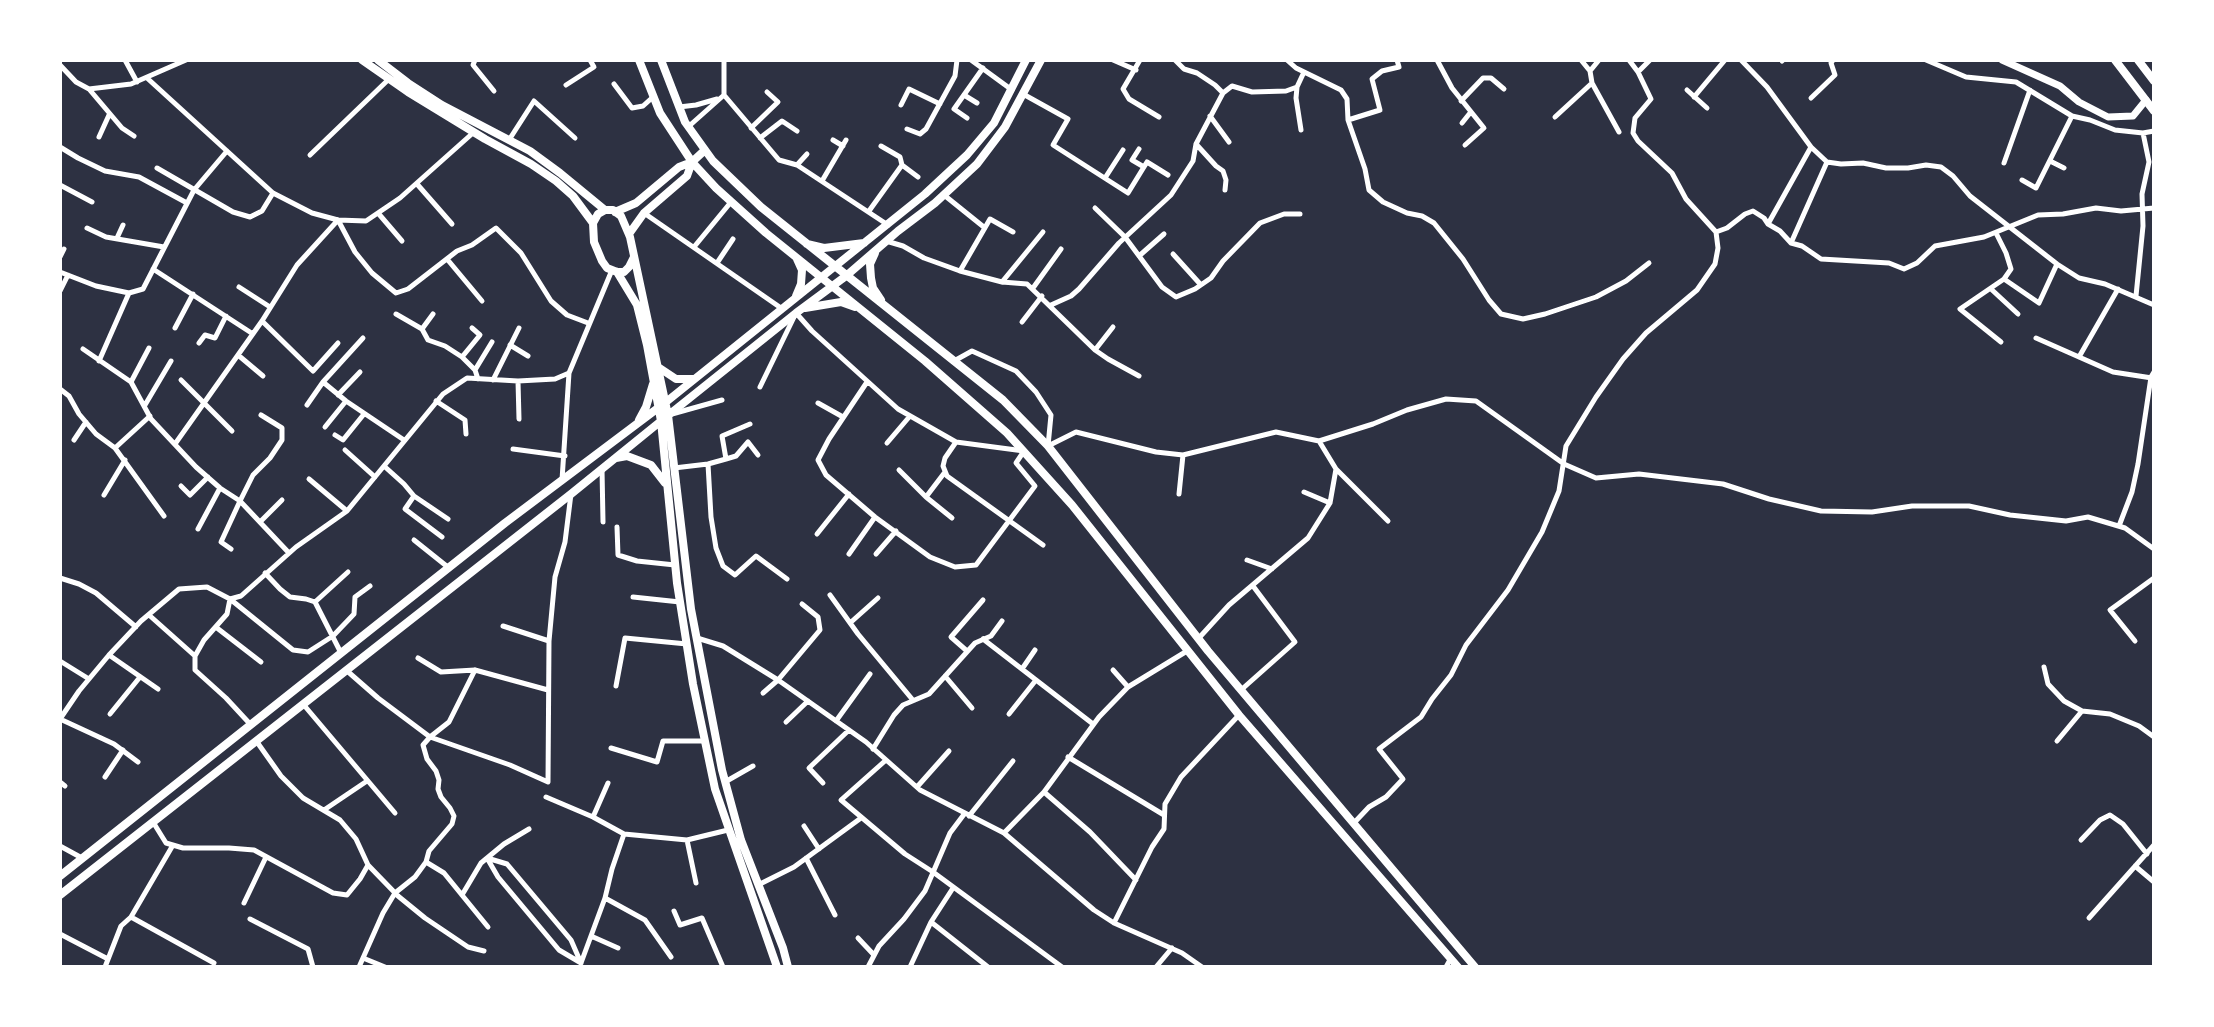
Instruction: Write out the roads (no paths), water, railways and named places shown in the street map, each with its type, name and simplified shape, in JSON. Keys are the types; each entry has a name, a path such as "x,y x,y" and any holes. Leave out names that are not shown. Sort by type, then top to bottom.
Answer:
{"main road":[{"path":"362,60 474,132 531,164 573,196 593,223"},
{"path":"378,60 442,105 530,151 605,210 621,216 629,234 658,367 666,484 675,565 700,718 715,789 777,967"},
{"path":"639,60 660,113 692,162 731,202 945,378 1007,433 1072,505 1239,715 1458,967"},
{"path":"661,60 688,127 713,161 761,207 1003,400 1048,446 1198,639 1475,967"},
{"path":"60,876 449,568 694,379 926,194 967,155 994,123 1026,60"},
{"path":"60,895 571,494 798,311 846,276 944,195 976,164 1005,127 1041,60"},
{"path":"2115,60 2154,111"},
{"path":"2141,64 2154,81"},
{"path":"615,212 636,203 679,167 692,162 705,150"},
{"path":"629,234 644,213 687,176 692,162"},
{"path":"605,210 598,214 593,223 594,242 602,261 607,268 624,272 630,267 634,257"},
{"path":"805,243 824,248 865,243"},
{"path":"877,250 870,264 871,278 873,288 885,307"},
{"path":"796,257 802,270 801,284 796,297"},
{"path":"614,271 637,305 654,380 668,415 691,609 725,782 741,840 788,967"},
{"path":"798,311 841,302 862,310"},
{"path":"658,367 676,379 694,379"},
{"path":"638,423 646,407 654,380"},
{"path":"614,459 627,456 651,465 666,484"},
{"path":"304,684 314,695"},
{"path":"700,718 712,718"},
{"path":"1418,920 1427,911"}],"street":[{"path":"125,60 137,82"},
{"path":"89,89 116,87 137,82 173,63 186,60"},
{"path":"476,60 473,65 495,91"},
{"path":"566,85 594,67 590,60"},
{"path":"724,60 724,95 779,160 797,165 888,225"},
{"path":"907,129 920,134 927,129 955,76 957,60"},
{"path":"970,60 1012,90"},
{"path":"1113,60 1136,70"},
{"path":"1140,60 1123,89 1129,99 1159,117"},
{"path":"1175,60 1184,69 1197,73 1223,93"},
{"path":"1184,69 1185,60"},
{"path":"1287,60 1304,72 1341,90 1347,99 1348,120 1369,190 1383,202 1407,213 1422,216 1434,224 1463,258 1489,300 1501,314 1523,319 1596,297 1626,280 1649,263"},
{"path":"1348,120 1380,110 1372,79 1382,71 1398,67 1397,60"},
{"path":"1437,60 1461,101 1484,128 1465,145"},
{"path":"1581,60 1590,71 1592,83 1619,132"},
{"path":"1590,71 1599,60"},
{"path":"1353,824 1369,807 1386,797 1403,779 1379,748 1421,717 1451,675 1466,645 1508,590 1542,532 1559,491 1566,446 1596,397 1623,359 1646,333 1697,290 1715,264 1718,248 1716,232 1686,198 1672,173 1638,141 1633,133 1635,118 1651,99 1638,72 1629,60"},
{"path":"1638,72 1650,60"},
{"path":"1694,97 1725,60"},
{"path":"1742,60 1767,87 1812,147 1827,162 1863,163 1886,168 1926,165 1941,167 1953,176 1970,196 2057,264 2079,278 2118,289 2154,304"},
{"path":"1811,98 1835,75 1831,63 1833,60"},
{"path":"1926,60 1966,77 2016,82 2072,116 2115,130 2143,133 2154,131"},
{"path":"2002,60 2060,86 2079,102 2108,117 2133,116 2146,100"},
{"path":"2141,64 2151,60"},
{"path":"60,65 76,82 89,89 109,115 134,136"},
{"path":"967,118 954,109 983,68"},
{"path":"60,77 66,71"},
{"path":"1301,130 1296,98 1297,87 1304,72"},
{"path":"147,78 273,192 312,213 338,220 366,221 417,184 474,132"},
{"path":"1461,101 1484,78 1491,78 1504,89"},
{"path":"310,155 389,79"},
{"path":"1555,117 1592,83"},
{"path":"614,84 633,108 643,106 653,97"},
{"path":"1051,304 1071,296 1080,289 1125,237 1171,195 1193,161 1196,144 1223,93 1233,86 1252,92 1286,91 1297,87"},
{"path":"901,105 909,89 940,104"},
{"path":"1687,90 1707,108"},
{"path":"2004,163 2030,90"},
{"path":"751,128 778,102 767,92"},
{"path":"964,94 977,103"},
{"path":"1023,94 1068,119 1053,145 1128,193 1147,162 1168,175"},
{"path":"679,107 713,101 724,95"},
{"path":"688,127 724,95"},
{"path":"508,140 534,101 575,138"},
{"path":"1462,123 1470,113"},
{"path":"99,137 109,115"},
{"path":"1210,116 1229,142"},
{"path":"2022,180 2036,188 2072,116"},
{"path":"760,138 782,121 798,131"},
{"path":"2136,296 2143,226 2142,194 2149,162 2143,133"},
{"path":"822,182 845,143 833,140"},
{"path":"1196,144 1223,171 1226,180 1225,190"},
{"path":"881,146 900,157 902,165 918,177"},
{"path":"60,147 105,171 139,177 187,203"},
{"path":"1768,224 1812,147"},
{"path":"1139,149 1132,160 1144,167"},
{"path":"1105,178 1123,150"},
{"path":"60,272 96,286 129,293 142,289 194,190 227,151"},
{"path":"797,165 807,154"},
{"path":"2050,161 2064,168"},
{"path":"1791,243 1827,162"},
{"path":"869,211 902,165"},
{"path":"157,168 233,212 250,217 262,211 273,192"},
{"path":"417,184 452,224"},
{"path":"60,185 92,202"},
{"path":"944,195 985,228"},
{"path":"694,247 731,202"},
{"path":"1095,208 1125,237 1162,286 1176,297 1211,278 1222,261 1260,224 1284,214 1299,214"},
{"path":"1716,232 1727,228 1745,214 1753,211 1780,231 1791,243 1803,246 1821,259 1889,263 1904,269 1917,263 1935,246 1984,237 2038,215 2063,214 2096,208 2143,210 2154,208"},
{"path":"378,213 402,241"},
{"path":"644,213 781,308"},
{"path":"960,270 990,219 1013,232"},
{"path":"338,220 355,252 372,273 396,293 408,289 447,259 496,228 521,253 551,301 567,315 588,323"},
{"path":"175,444 262,321 297,266 338,220"},
{"path":"117,238 123,225"},
{"path":"87,228 106,237 164,247"},
{"path":"1002,282 1043,232"},
{"path":"1996,233 2011,269 2004,279 1960,309 2001,342"},
{"path":"1139,256 1164,234"},
{"path":"717,263 733,239"},
{"path":"886,241 903,246 924,258 960,270 1002,282 1028,284 1051,304 1095,350 1139,376"},
{"path":"60,257 64,249"},
{"path":"1033,288 1061,249"},
{"path":"1173,254 1201,285"},
{"path":"447,259 482,301"},
{"path":"2004,279 2039,303 2057,264"},
{"path":"153,269 253,334"},
{"path":"562,480 569,373 588,323 614,271"},
{"path":"60,291 68,275"},
{"path":"239,286 270,307"},
{"path":"1991,289 2018,315"},
{"path":"2079,357 2118,289"},
{"path":"99,361 129,293"},
{"path":"175,328 193,294"},
{"path":"1022,322 1042,296"},
{"path":"760,387 798,311 812,331 898,410 956,442 1024,452 1016,463 1035,486 976,565 955,567 930,557 875,517 826,475 819,460 843,417 867,382"},
{"path":"396,314 422,329 428,340 445,346 462,357 475,370 478,379"},
{"path":"422,329 434,314"},
{"path":"199,343 205,335 215,338 226,316"},
{"path":"262,321 313,371 338,343"},
{"path":"1095,350 1113,327"},
{"path":"462,357 480,335 472,328"},
{"path":"493,380 519,328"},
{"path":"307,405 323,382 363,338"},
{"path":"2036,338 2113,372 2153,376 2132,492 2119,526"},
{"path":"475,370 492,342"},
{"path":"510,345 528,356"},
{"path":"131,382 149,348"},
{"path":"83,349 131,382 150,416 175,444 207,477 240,501 289,553"},
{"path":"954,362 972,351 1016,371 1036,392 1051,415 1048,446"},
{"path":"238,355 263,376"},
{"path":"145,405 171,361"},
{"path":"338,395 360,372"},
{"path":"230,599 241,596 289,553 346,511 436,401 467,378 518,381 555,379 569,373"},
{"path":"181,380 232,431"},
{"path":"518,381 519,419"},
{"path":"323,382 364,414 404,440"},
{"path":"60,389 69,396 96,434 114,448 124,460 164,516"},
{"path":"1048,446 1076,432 1156,452 1183,455 1276,432 1319,441 1373,424 1407,410 1446,399 1476,401 1564,464 1596,478 1639,474 1723,484 1769,499 1821,511 1872,512 1912,506 1969,506 2010,515 2066,521 2088,517 2126,528 2154,549"},
{"path":"668,415 722,400"},
{"path":"325,427 346,401"},
{"path":"436,401 465,420 466,434"},
{"path":"818,403 843,417"},
{"path":"335,435 343,440 364,414"},
{"path":"114,448 150,416"},
{"path":"231,549 221,542 240,501 253,475 270,458 282,440 282,428 261,416"},
{"path":"888,443 910,416"},
{"path":"74,440 86,422"},
{"path":"726,459 722,436 750,424"},
{"path":"1319,441 1336,469 1388,521"},
{"path":"674,468 708,464 736,456 748,442 758,455"},
{"path":"956,442 945,458 943,466 947,476 1043,545"},
{"path":"513,449 565,456"},
{"path":"345,450 375,477"},
{"path":"1179,494 1183,455"},
{"path":"104,495 124,460"},
{"path":"708,464 711,518 716,548 723,566 735,575 756,556 787,579"},
{"path":"384,466 414,496 448,519"},
{"path":"602,469 603,522"},
{"path":"1198,639 1229,605 1308,538 1330,503 1336,469"},
{"path":"899,470 926,497 952,518"},
{"path":"926,497 945,472"},
{"path":"181,486 190,495 207,477"},
{"path":"309,479 346,511"},
{"path":"198,530 220,488"},
{"path":"1304,492 1330,503"},
{"path":"346,670 378,699 430,736 510,765 548,782 549,641 555,577 565,542 571,494"},
{"path":"817,534 849,494"},
{"path":"414,496 405,509 442,537"},
{"path":"260,522 282,500"},
{"path":"849,554 875,517"},
{"path":"617,527 618,555 637,561 675,565"},
{"path":"876,554 896,531"},
{"path":"414,540 449,568"},
{"path":"1247,560 1272,569"},
{"path":"315,602 348,572"},
{"path":"265,573 290,597 315,602 341,653"},
{"path":"60,578 96,593 136,627"},
{"path":"2135,640 2110,610 2154,578"},
{"path":"138,762 123,750 89,731 60,719 109,655 136,627 180,589 207,587 230,599 293,650 308,652 333,636 354,614 355,597 370,586"},
{"path":"1241,690 1295,642 1253,586"},
{"path":"830,595 912,699"},
{"path":"633,597 680,602"},
{"path":"850,623 878,598"},
{"path":"230,599 227,614 204,640 195,656 195,670 251,725"},
{"path":"967,651 951,637 983,600"},
{"path":"763,693 778,680 820,630 818,617 802,604"},
{"path":"149,615 195,656"},
{"path":"873,749 894,715 903,705 912,699 929,694 975,643 992,636 1002,621"},
{"path":"503,626 549,641"},
{"path":"217,628 261,662"},
{"path":"616,686 625,638 687,644"},
{"path":"697,638 723,646 778,680 849,730 917,787 1004,833 1094,910 1114,923 1172,948 1202,967"},
{"path":"983,639 1094,724"},
{"path":"1022,669 1035,650"},
{"path":"1004,833 1044,792 1094,724 1128,687 1186,651"},
{"path":"109,655 158,689"},
{"path":"418,658 441,672 475,670 549,690"},
{"path":"60,661 89,679"},
{"path":"2044,667 2048,684 2064,701 2082,711 2110,714 2139,726 2154,737"},
{"path":"359,967 383,913 395,893 415,877 426,862 429,851 452,824 454,816 441,797 436,771 427,759 423,745 430,736 448,722 475,670"},
{"path":"1113,670 1128,687"},
{"path":"836,721 870,674"},
{"path":"945,676 972,708"},
{"path":"110,714 140,677"},
{"path":"1009,714 1036,680"},
{"path":"786,722 808,701"},
{"path":"303,704 395,813"},
{"path":"2057,741 2082,711"},
{"path":"1114,923 1164,829 1165,804 1181,777 1239,715"},
{"path":"823,783 809,768 849,730"},
{"path":"611,748 657,762 663,741 705,741"},
{"path":"256,742 281,776 303,798 340,820 356,839 368,865 395,893 425,918 468,947 484,951"},
{"path":"105,777 123,750"},
{"path":"917,787 949,751"},
{"path":"1068,757 1164,815"},
{"path":"886,760 841,800 905,854 1062,967"},
{"path":"868,967 879,946 904,919 925,891 950,833 1013,761"},
{"path":"725,782 753,766"},
{"path":"324,810 366,781"},
{"path":"593,817 608,783"},
{"path":"1044,792 1090,832 1136,880"},
{"path":"546,797 593,817 624,834 687,840 728,830"},
{"path":"2081,840 2100,820 2110,815 2124,825 2147,854"},
{"path":"758,885 806,858 861,818"},
{"path":"153,822 166,843 183,848 255,850 333,893 347,895 368,865"},
{"path":"804,826 819,849"},
{"path":"462,895 481,863 504,844 529,829"},
{"path":"581,965 606,898 612,869 624,834"},
{"path":"687,840 696,883"},
{"path":"105,967 121,926 131,917 172,845"},
{"path":"2089,918 2154,845"},
{"path":"60,846 82,858"},
{"path":"244,903 266,857"},
{"path":"487,858 498,877 559,950 581,965"},
{"path":"487,858 507,864 572,940 581,965"},
{"path":"806,858 835,915"},
{"path":"426,862 444,873 488,927"},
{"path":"2135,866 2154,882"},
{"path":"910,967 931,922 953,888"},
{"path":"606,898 645,920 671,957"},
{"path":"674,911 680,925 702,918 723,967"},
{"path":"131,917 214,963"},
{"path":"250,919 308,949 313,967"},
{"path":"931,922 988,967"},
{"path":"60,934 108,959"},
{"path":"591,936 618,948"},
{"path":"858,938 874,955"},
{"path":"1156,967 1172,948"},
{"path":"363,958 385,967"},
{"path":"1446,967 1451,958"}]}
